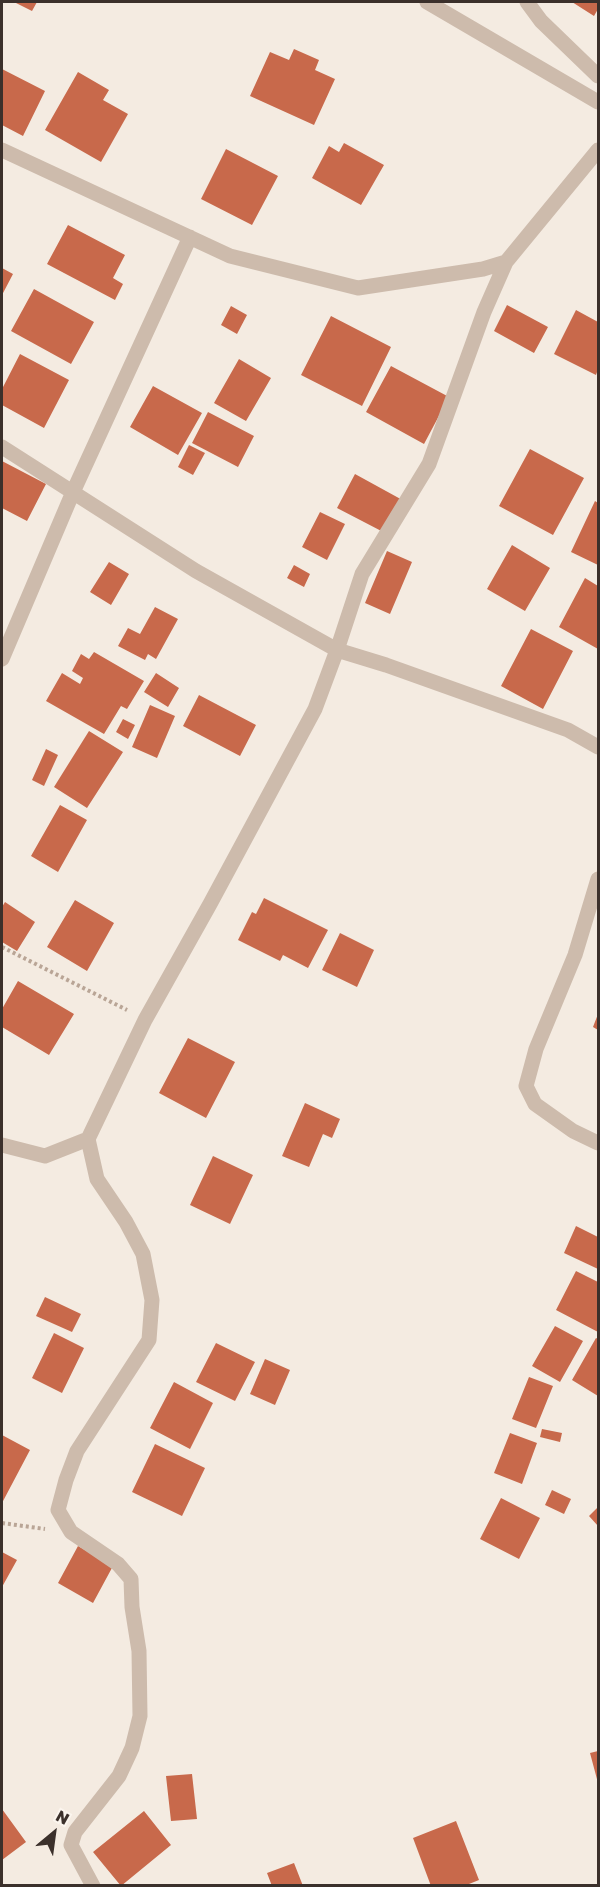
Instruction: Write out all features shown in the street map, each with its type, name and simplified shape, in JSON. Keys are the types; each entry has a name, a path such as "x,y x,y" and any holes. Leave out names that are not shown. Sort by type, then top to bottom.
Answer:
{"street":[{"path":"427,2 598,102"},
{"path":"527,2 541,21 598,76"},
{"path":"2,150 230,256 358,288 483,269 506,262"},
{"path":"93,1886 71,1845 75,1832 119,1776 132,1748 140,1716 139,1651 132,1607 131,1579 117,1564 70,1532 58,1510 77,1451 149,1340 152,1300 143,1254 126,1222 97,1179 88,1139 145,1020 315,709 362,574 429,464 484,312 506,262 598,150"},
{"path":"2,659 73,492 190,237"},
{"path":"2,447 196,571 337,650 386,665 568,730 598,747"},
{"path":"598,879 575,956 536,1049 526,1086 535,1104 573,1131 598,1143"},
{"path":"2,1145 45,1156 88,1139"}],"path":[{"path":"2,947 145,1020"},
{"path":"2,1523 70,1532"}],"building":[{"path":"14,2 37,2 32,11"},
{"path":"572,2 598,2 598,9 594,16"},
{"path":"294,49 319,60 315,70 335,79 314,125 250,96 270,52 289,60"},
{"path":"2,69 45,91 23,136 2,125"},
{"path":"78,72 109,90 103,100 128,114 101,162 45,130"},
{"path":"344,143 384,165 361,205 312,178 329,146 339,152"},
{"path":"226,149 278,176 252,225 201,199"},
{"path":"68,225 125,255 113,278 123,284 115,300 47,264"},
{"path":"2,268 13,274 2,295"},
{"path":"34,289 94,322 71,364 11,331"},
{"path":"507,305 548,327 534,353 494,331"},
{"path":"231,306 247,315 237,334 221,325"},
{"path":"576,310 598,322 596,375 554,354"},
{"path":"331,316 391,347 362,406 301,375"},
{"path":"20,354 69,380 44,428 2,405 2,389"},
{"path":"239,359 271,378 246,421 214,403"},
{"path":"391,366 449,397 424,444 366,412"},
{"path":"153,386 202,413 178,455 130,427"},
{"path":"208,412 254,436 238,467 192,443"},
{"path":"189,445 205,453 193,475 178,467"},
{"path":"530,449 584,478 553,535 499,506"},
{"path":"2,461 46,484 27,521 2,508"},
{"path":"355,474 406,502 389,535 337,508"},
{"path":"595,501 598,503 598,565 571,552"},
{"path":"320,512 345,524 327,560 302,547"},
{"path":"512,545 550,568 525,611 487,589"},
{"path":"387,551 412,562 390,614 365,603"},
{"path":"109,562 129,574 111,605 90,592"},
{"path":"294,565 310,574 304,587 287,578"},
{"path":"585,578 598,586 598,649 559,627"},
{"path":"155,607 178,619 156,659 148,654 145,660 118,646 128,628 140,634"},
{"path":"531,629 573,651 543,709 501,686"},
{"path":"94,652 144,681 127,709 121,706 104,734 46,701 62,673 80,684 83,678 72,671 81,654 89,659"},
{"path":"156,673 179,688 168,707 144,692"},
{"path":"199,695 256,725 240,756 183,726"},
{"path":"150,705 175,716 157,758 132,747"},
{"path":"123,719 135,725 128,739 116,732"},
{"path":"89,731 123,752 87,808 54,787"},
{"path":"46,749 58,755 44,786 32,780"},
{"path":"60,805 87,820 58,872 31,856"},
{"path":"264,898 328,930 308,968 283,955 280,961 238,940 252,912 256,914"},
{"path":"75,900 114,923 87,971 47,947"},
{"path":"5,902 35,922 17,951 2,942 2,907"},
{"path":"340,933 374,950 357,987 322,970"},
{"path":"18,981 74,1014 49,1055 2,1027 2,1009"},
{"path":"598,1014 598,1030 593,1027"},
{"path":"188,1038 235,1062 206,1118 159,1093"},
{"path":"305,1103 340,1119 332,1138 323,1134 309,1167 282,1156"},
{"path":"213,1156 253,1175 230,1224 190,1205"},
{"path":"576,1226 598,1237 598,1269 564,1253"},
{"path":"576,1271 598,1282 598,1332 556,1310"},
{"path":"45,1297 81,1314 72,1332 36,1316"},
{"path":"555,1326 583,1341 560,1382 532,1366"},
{"path":"54,1333 84,1348 62,1393 32,1378"},
{"path":"596,1338 598,1339 598,1396 572,1380"},
{"path":"216,1343 255,1362 235,1401 196,1382"},
{"path":"265,1359 290,1370 275,1405 250,1394"},
{"path":"529,1377 553,1386 536,1428 512,1419"},
{"path":"174,1382 213,1403 190,1449 150,1428"},
{"path":"542,1429 562,1433 560,1442 540,1437"},
{"path":"510,1433 537,1443 522,1484 494,1473"},
{"path":"2,1435 30,1450 2,1503"},
{"path":"155,1444 205,1468 182,1516 132,1492"},
{"path":"552,1490 571,1499 564,1514 545,1505"},
{"path":"501,1498 540,1518 519,1559 480,1539"},
{"path":"598,1507 598,1526 589,1516"},
{"path":"78,1546 113,1566 93,1603 58,1583"},
{"path":"2,1552 17,1560 2,1587"},
{"path":"598,1751 598,1783 590,1753"},
{"path":"192,1774 197,1819 171,1821 166,1776"},
{"path":"2,1809 26,1842 2,1860"},
{"path":"144,1811 171,1845 121,1886 93,1852"},
{"path":"456,1821 479,1880 464,1886 431,1886 413,1838"},
{"path":"294,1863 303,1886 272,1886 267,1873"}]}
